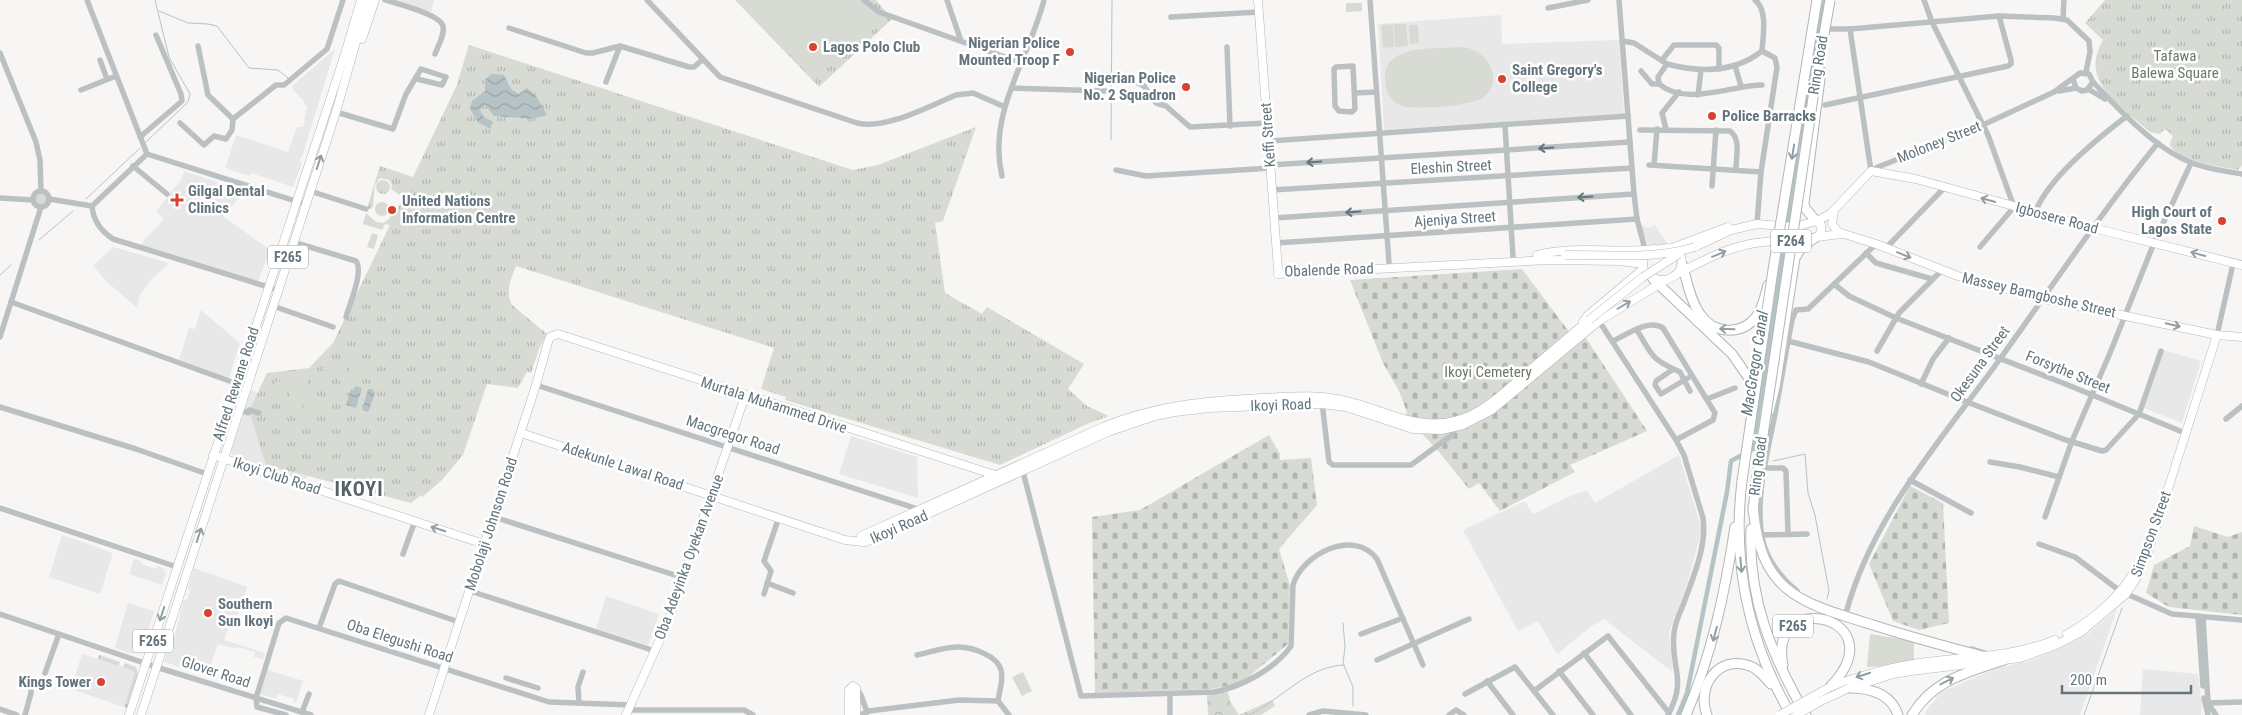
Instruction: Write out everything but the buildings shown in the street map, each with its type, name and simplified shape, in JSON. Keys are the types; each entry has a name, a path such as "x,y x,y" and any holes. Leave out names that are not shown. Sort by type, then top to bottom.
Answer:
{"highway":[{"name":"Ring Road","path":"1791,715 1775,688 1759,648 1744,590 1739,536 1740,500 1749,429 1815,0"},
{"name":"Ring Road","path":"1806,715 1768,638 1756,597 1751,545 1756,482 1763,430 1830,0"},
{"path":"1816,221 1804,206 1820,86 1820,58"},
{"path":"1763,430 1773,400 1793,265 1797,252 1803,245 1816,237"},
{"path":"1683,267 1698,312 1710,325 1726,330 1739,329 1750,324 1758,313 1773,270"},
{"path":"1659,282 1699,324 1732,354 1748,377 1751,389 1749,429"},
{"path":"1686,715 1704,668 1718,622 1740,500"},
{"path":"1754,506 1757,540 1765,561 1780,582 1801,599 1825,611 1948,648 1989,656"},
{"name":"F265","path":"1786,677 1781,648 1785,635 1796,624 1805,619 1819,618 1832,622 1842,631 1849,644 1850,660 1841,676 1830,687"},
{"path":"1912,715 1926,696 1946,681 2004,660"},
{"path":"1707,715 1703,700 1707,682 1712,675 1726,666 1736,663 1752,667 1762,674 1775,688"},
{"path":"1849,688 1864,688 1879,693 1896,711"}],"main road":[{"path":"325,113 327,96 355,0"},
{"name":"F265","path":"349,55 361,0"},
{"name":"F265","path":"349,55 368,0"},
{"path":"336,112 375,0"},
{"name":"Keffi Street","path":"1258,0 1278,269"},
{"name":"Alfred Rewane Road","path":"129,715 325,113 349,55"},
{"name":"Alfred Rewane Road","path":"141,715 336,112 349,55"},
{"name":"Igbosere Road","path":"1871,171 1945,187 2035,213 2242,265"},
{"name":"Moloney Street","path":"1834,209 1871,171"},
{"path":"1834,209 1832,224 1834,229 1841,234"},
{"name":"Obalende Road","path":"1643,267 1621,261 1550,260 1278,274 1278,269 1537,255 1643,257 1672,253 1695,247 1731,230 1757,224 1795,226 1816,221 1834,209"},
{"path":"1816,221 1822,229 1816,237"},
{"path":"1672,248 1740,223 1754,222 1757,224"},
{"path":"1645,252 1643,267 1659,282 1675,276 1683,267 1748,244 1841,234"},
{"name":"Massey Bamgboshe Street","path":"1841,234 1876,244 1942,270 2044,299 2217,335 2242,337"},
{"name":"Ikoyi Road","path":"863,539 1022,467 1120,428 1162,415 1210,408 1322,400 1413,429 1432,431 1451,425 1486,406 1643,276 1668,260 1695,247"},
{"path":"1672,248 1679,251 1683,267"},
{"name":"Obalende Road","path":"1537,255 1554,251 1572,250 1645,252 1655,249 1672,248"},
{"path":"1577,330 1587,316 1643,267"},
{"name":"Ikoyi Road","path":"1451,425 1472,422 1492,410 1599,321 1659,282"},
{"name":"Murtala Muhammed Drive","path":"554,335 558,334 998,478"},
{"name":"Mobolaji Johnson Road","path":"429,715 494,517 548,342 554,335"},
{"name":"Simpson Street","path":"1928,665 2004,660 2042,651 2067,640 2099,618 2123,592 2150,545 2217,335"},
{"name":"Oba Adeyinka Oyekan Avenue","path":"629,710 684,578 745,396"},
{"name":"Adekunle Lawal Road","path":"520,433 850,541 863,539"},
{"name":"Ikoyi Club Road","path":"213,455 484,544"},
{"path":"979,471 982,476 980,482"},
{"name":"Ikoyi Road","path":"863,539 980,482 998,478"},
{"path":"182,551 192,556"},
{"path":"171,587 181,593"},
{"path":"1830,687 1870,672 2036,648 2056,640 2089,619 2123,592"},
{"path":"1796,715 1849,688 1928,665"},
{"path":"849,715 849,690 853,686 856,688 856,715"},
{"name":"F265","path":"1780,715 1830,687"}],"street":[{"path":"87,0 147,154"},
{"path":"180,123 204,145 214,136 226,139 232,130 233,120 276,85 284,85 327,49 343,0"},
{"path":"385,0 432,16 440,22 443,31 436,54"},
{"path":"647,0 713,72 728,81 864,125 885,123 956,95 968,93 1005,107"},
{"path":"864,0 879,12 1022,63"},
{"path":"947,0 961,41"},
{"path":"1002,176 997,146 1005,107 1044,0"},
{"path":"1370,0 1389,263"},
{"path":"1548,8 1588,0"},
{"path":"1619,0 1634,194 1637,219 1645,252"},
{"path":"1755,0 1760,4 1763,12 1762,51"},
{"path":"1924,0 1932,22 1960,76 1995,152 2014,207 1980,247"},
{"path":"2063,19 2064,0"},
{"path":"1171,17 1259,12"},
{"path":"1825,105 2008,66 2011,64 1998,16"},
{"path":"1830,29 1850,29 1998,16 2063,19 2067,20 2089,40 2091,48 2086,72"},
{"path":"509,28 590,53 620,46 689,67 694,67 702,60"},
{"path":"1850,29 1871,171"},
{"path":"140,137 182,101 182,94 156,35"},
{"path":"1622,42 1634,42 1665,62 1701,70 1735,66 1762,51"},
{"path":"1659,84 1658,77 1674,45 1716,45 1719,48 1719,69"},
{"path":"198,46 208,95 233,120"},
{"path":"606,82 620,46"},
{"path":"1226,47 1230,126"},
{"path":"1757,224 1762,172 1777,67 1775,58 1762,51"},
{"path":"0,53 36,142 40,160 41,191"},
{"path":"100,60 108,79"},
{"path":"1353,66 1355,92 1355,109 1348,112 1339,111 1335,106 1334,69 1336,67 1353,66"},
{"path":"1735,66 1741,86"},
{"path":"336,112 393,129 406,94 422,69 446,77 442,85 417,79"},
{"path":"1698,95 1701,70"},
{"path":"1641,71 1652,84 1659,84 1666,89 1698,95 1716,93 1741,86 1762,85"},
{"path":"2092,82 2088,89 2082,91 2076,88 2073,79 2080,73 2086,72 2091,76 2092,82 2114,104 2158,143 2178,157 2191,163 2242,174"},
{"path":"81,90 116,76"},
{"path":"1129,79 1144,86 1156,103 1166,106 1190,127 1267,124"},
{"name":"Moloney Street","path":"1871,171 1983,125 2054,92 2073,79"},
{"path":"1012,88 1106,90"},
{"name":"Moloney Street","path":"2054,92 2076,88"},
{"path":"2088,89 2114,104"},
{"path":"1355,92 1376,92"},
{"path":"1666,129 1662,113 1679,92"},
{"path":"1269,141 1628,116"},
{"path":"2035,213 2048,188 2095,140 2127,116"},
{"path":"1505,125 1513,257"},
{"path":"1657,129 1652,165 1762,172"},
{"path":"1640,130 1730,131 1734,133 1737,142 1736,169"},
{"path":"1712,186 1716,130"},
{"path":"1116,170 1146,176 1381,157 1506,151 1630,142"},
{"name":"Okesuna Street","path":"1846,613 1861,568 1878,532 1910,480 2044,299 2121,188 2158,143"},
{"path":"147,154 306,204"},
{"path":"147,154 92,206 92,214 97,223 113,239 278,290"},
{"path":"2045,517 2072,441 2126,315 2154,243 2191,163"},
{"path":"133,166 167,194"},
{"name":"Eleshin Street","path":"1272,190 1632,168"},
{"path":"1886,248 1945,187"},
{"path":"41,191 46,194 48,200"},
{"path":"33,200 34,195 41,191"},
{"path":"310,191 366,209"},
{"path":"1274,218 1634,194"},
{"path":"0,198 33,200"},
{"path":"33,200 36,205 41,207"},
{"path":"48,200 92,206"},
{"path":"0,337 41,207 48,200"},
{"name":"Ajeniya Street","path":"1276,243 1637,219"},
{"path":"293,242 356,262 358,274 346,317"},
{"path":"1876,244 1808,309 1796,310 1788,341 1765,468 1760,504 1762,535 1772,563 1787,582 1805,597 1846,613 1956,647 1984,652 1989,656"},
{"path":"1866,253 1876,263 1932,280"},
{"name":"Simpson Street","path":"2217,335 2233,264"},
{"path":"1877,351 1896,318 1942,270"},
{"name":"Forsythe Street","path":"1834,284 1849,296 1896,318 2092,394 2185,433"},
{"path":"11,302 246,388"},
{"path":"273,306 333,327"},
{"path":"1534,691 1605,636 1608,636 1668,714 1676,700 1679,686 1673,641 1675,625 1698,560 1704,535 1703,518 1684,455 1599,321"},
{"path":"1613,341 1654,324 1663,328 1715,413 1713,420 1676,440"},
{"path":"1637,330 1653,358 1672,370 1680,372 1690,391"},
{"path":"1921,384 1933,359 1949,338"},
{"path":"1788,341 1869,362 1967,402 2102,451 2106,450 2140,414 2161,351"},
{"path":"1672,370 1656,381 1660,394 1692,376"},
{"name":"Macgregor Road","path":"536,385 921,510"},
{"path":"1706,399 1735,388"},
{"path":"1322,400 1329,462 1332,465 1401,466 1414,464 1452,434 1451,425"},
{"path":"2226,419 2242,406"},
{"path":"0,407 136,449 207,474"},
{"path":"239,410 248,413 249,410 259,414"},
{"path":"1990,462 2059,477"},
{"path":"1022,467 1064,628 1079,695 1083,697 1214,692 1248,681 1288,651 1292,640 1293,585 1296,575 1308,561 1328,550 1346,545 1364,549 1374,556 1423,664"},
{"path":"1765,468 1783,468 1786,471 1788,533"},
{"path":"1910,480 1971,513"},
{"path":"0,508 178,567"},
{"path":"494,517 684,578"},
{"path":"764,594 771,570 764,565 764,561 779,517"},
{"path":"402,554 415,521"},
{"path":"1762,535 1807,534"},
{"path":"2039,544 2076,558 2123,592 2172,614 2242,620"},
{"path":"320,628 335,584 339,581 459,622"},
{"path":"767,583 793,592"},
{"path":"470,591 655,651"},
{"name":"Glover Road","path":"0,614 156,667 311,715"},
{"path":"2201,616 2209,711"},
{"path":"2201,616 2202,679 2205,707 2216,715"},
{"path":"1361,634 1403,618"},
{"name":"Oba Elegushi Road","path":"256,698 282,619 293,619 549,702 579,703 629,710 744,710 753,715"},
{"path":"1377,660 1469,620"},
{"path":"46,673 59,634"},
{"path":"917,655 966,646 990,656 1002,671 998,701 1009,715"},
{"path":"1584,652 1631,715"},
{"path":"1465,694 1515,667 1553,715"},
{"path":"1559,671 1593,715"},
{"path":"579,703 578,687 583,672"},
{"path":"506,678 538,688"},
{"path":"1487,681 1513,715"},
{"path":"25,715 31,693 31,683"},
{"path":"519,693 522,683"},
{"path":"856,688 861,695 864,713 959,700 998,701"},
{"path":"302,712 309,694"},
{"path":"1170,694 1170,715"},
{"path":"256,698 257,706 286,715"},
{"path":"2209,711 2242,702"},
{"path":"0,709 17,715"},
{"path":"1451,713 1459,710 1464,715"},
{"path":"1309,715 1323,711 1366,715"}],"shaded area":[{"path":"394,0 434,0 431,12"},
{"name":"Saint Gregory's College","path":"1501,15 1502,44 1619,40 1624,114 1384,130 1378,24"},
{"path":"335,49 302,157 299,160 302,163 293,187 251,173 249,176 225,168 236,135 288,152 297,127 303,127 307,106 293,90 292,86"},
{"path":"184,171 245,192 223,216 270,250 258,282 140,245 164,219 156,211 181,180"},
{"path":"1640,225 1648,228 1655,225 1668,245 1654,247 1648,244"},
{"path":"113,247 169,263 150,281 140,295 137,308 105,280 93,266"},
{"path":"201,310 240,343 229,378 179,360 189,328 195,329"},
{"path":"2164,350 2201,361 2182,423 2144,408"},
{"path":"251,390 275,402 318,462 304,481 235,459 231,451"},
{"path":"851,436 917,457 918,498 839,474"},
{"path":"1679,455 1702,530 1685,591 1669,632 1673,669 1671,671 1604,619 1593,625 1557,654 1538,621 1518,631 1463,530 1525,501 1533,514 1575,494 1587,491 1595,503"},
{"path":"62,535 113,553 100,594 49,577"},
{"path":"134,559 142,562 141,564 156,569 158,566 163,568 166,573 162,585 129,574"},
{"name":"Southern Sun Ikoyi","path":"194,568 247,587 237,616 233,615 224,640 265,653 263,659 254,657 255,652 218,644 207,675 164,662 175,635 183,601 187,599 190,592 188,588"},
{"path":"606,596 659,614 648,645 596,629"},
{"path":"128,603 154,611 143,648 133,654 115,648"},
{"path":"2117,609 2080,715 1926,715 1925,712 1941,692 2000,667 2028,661 2061,648 2088,634"},
{"name":"Kings Tower","path":"82,654 136,671 124,707 71,689"},
{"path":"2143,669 2198,674 2202,705 2201,715 2140,715"},
{"path":"268,670 303,681 296,703 293,702 294,699 278,694 276,699 260,694"}],"green space":[{"name":"Lagos Polo Club","path":"735,0 876,0 892,19 819,87"},
{"name":"Lagos Polo Club","path":"739,0 858,0 874,18 811,77"},
{"name":"Tafawa Balewa Square","path":"2105,0 2242,0 2242,165 2238,170 2202,163 2176,152 2170,145 2173,136 2165,129 2160,134 2150,132 2116,103 2107,92 2100,81 2096,69 2097,55 2103,40 2085,23"},
{"path":"1346,3 1362,3 1362,11 1346,12"},
{"path":"1393,24 1394,47 1383,48 1381,25"},
{"path":"1394,24 1406,24 1408,46 1395,47"},
{"path":"1409,25 1418,25 1419,43 1410,44"},
{"path":"469,45 853,170 878,165 976,127 943,221 935,223 945,293 982,314 987,307 1084,364 1068,389 1087,406 1109,416 1087,424 1000,465 785,400 786,397 761,389 774,348 516,266 509,291 512,305 547,334 539,349 531,373 527,372 518,388 487,384 463,455 442,480 422,497 421,495 411,503 266,465 249,411 267,373 309,368 333,343 390,225 385,224 382,230 363,224 366,213 376,222 383,223 389,219 395,208 398,209 403,197 391,189 392,185 389,180 380,178 375,185 373,206 371,209 367,208 380,166 413,177 456,87"},
{"path":"1462,47 1471,49 1479,54 1491,67 1493,84 1482,98 1457,105 1414,108 1398,104 1389,96 1385,76 1388,66 1394,58 1415,50"},
{"path":"383,180 388,182 390,187 388,192 383,194 378,192 376,187 378,182"},
{"path":"41,193 47,199 41,205 35,199"},
{"path":"382,202 387,204 389,209 387,214 382,216 377,214 375,209 377,204"},
{"path":"372,233 378,235 374,249 367,247"},
{"name":"Ikoyi Cemetery","path":"1522,269 1576,341 1584,335 1647,431 1570,465 1575,472 1500,511 1479,483 1469,489 1439,452 1405,415 1407,412 1399,391 1383,363 1350,280"},
{"path":"356,359 357,374 350,375 349,360"},
{"path":"359,360 366,360 367,375 359,375"},
{"path":"337,365 345,365 346,380 338,381"},
{"path":"324,368 332,368 332,383 325,383"},
{"path":"312,372 319,372 320,387 313,387"},
{"path":"300,373 307,373 308,388 300,388"},
{"path":"282,381 283,396 276,397 275,382"},
{"path":"289,391 296,391 297,406 290,407"},
{"path":"303,401 310,401 311,416 304,416"},
{"path":"1269,435 1280,454 1280,460 1311,458 1317,505 1279,549 1290,586 1288,644 1246,679 1232,685 1211,689 1095,693 1092,517 1140,510"},
{"path":"1910,486 1943,503 1949,623 1919,630 1893,621 1869,564"},
{"path":"2194,526 2228,537 2242,532 2242,615 2169,607 2146,593 2154,565 2190,546"},
{"path":"1870,634 1914,641 1914,665 1867,667"},
{"path":"99,655 120,662 119,666 98,659"},
{"path":"125,663 136,667 138,674 127,708 124,707 135,672 123,667"},
{"path":"1023,672 1032,691 1022,696 1012,677"},
{"path":"1228,692 1230,701 1239,715 1208,715 1207,695"},
{"path":"1272,700 1275,706 1261,715 1239,715"}],"water":[{"path":"491,74 504,75 511,89 519,94 527,88 536,96 547,115 532,119 494,116 485,105 480,110 484,117 493,122 490,129 478,122 470,109 472,101 485,91 485,80"},
{"path":"355,386 362,388 356,408 346,405 351,389 353,390"},
{"path":"368,389 372,389 375,393 368,412 362,410"}],"waterway":[{"path":"146,142 188,102 190,94 169,57 155,0"},
{"path":"1111,140 1112,0"},
{"name":"MacGregor Canal","path":"1678,715 1687,693 1727,492 1731,461 1753,449 1818,27 1824,0"},
{"path":"159,11 188,23 217,26 249,68 278,70 288,78"},
{"path":"86,199 140,148"},
{"path":"39,240 73,211"},
{"path":"0,275 11,265"},
{"name":"MacGregor Canal","path":"1753,449 1756,452"},
{"path":"1773,461 1805,454 1808,493 1815,515 1829,591 1827,599"},
{"path":"2084,715 2122,608"},
{"path":"1343,623 1345,647 1343,663 1353,687 1353,706"},
{"path":"1249,715 1261,709 1306,677 1318,671 1344,665"}],"place":[{"name":"Lagos Polo Club","path":"813,47"},
{"name":"Nigerian Police Mounted Troop F","path":"1070,52"},
{"name":"Saint Gregory's College","path":"1502,79"},
{"name":"Nigerian Police No. 2 Squadron","path":"1186,87"},
{"name":"Police Barracks","path":"1712,116"},
{"name":"Gilgal Dental Clinics","path":"177,200"},
{"name":"United Nations Information Centre","path":"392,210"},
{"name":"High Court of Lagos State","path":"2222,221"},
{"name":"Southern Sun Ikoyi","path":"208,613"},
{"name":"Kings Tower","path":"101,682"}],"district":[{"name":"IKOYI","path":"359,489"}]}
